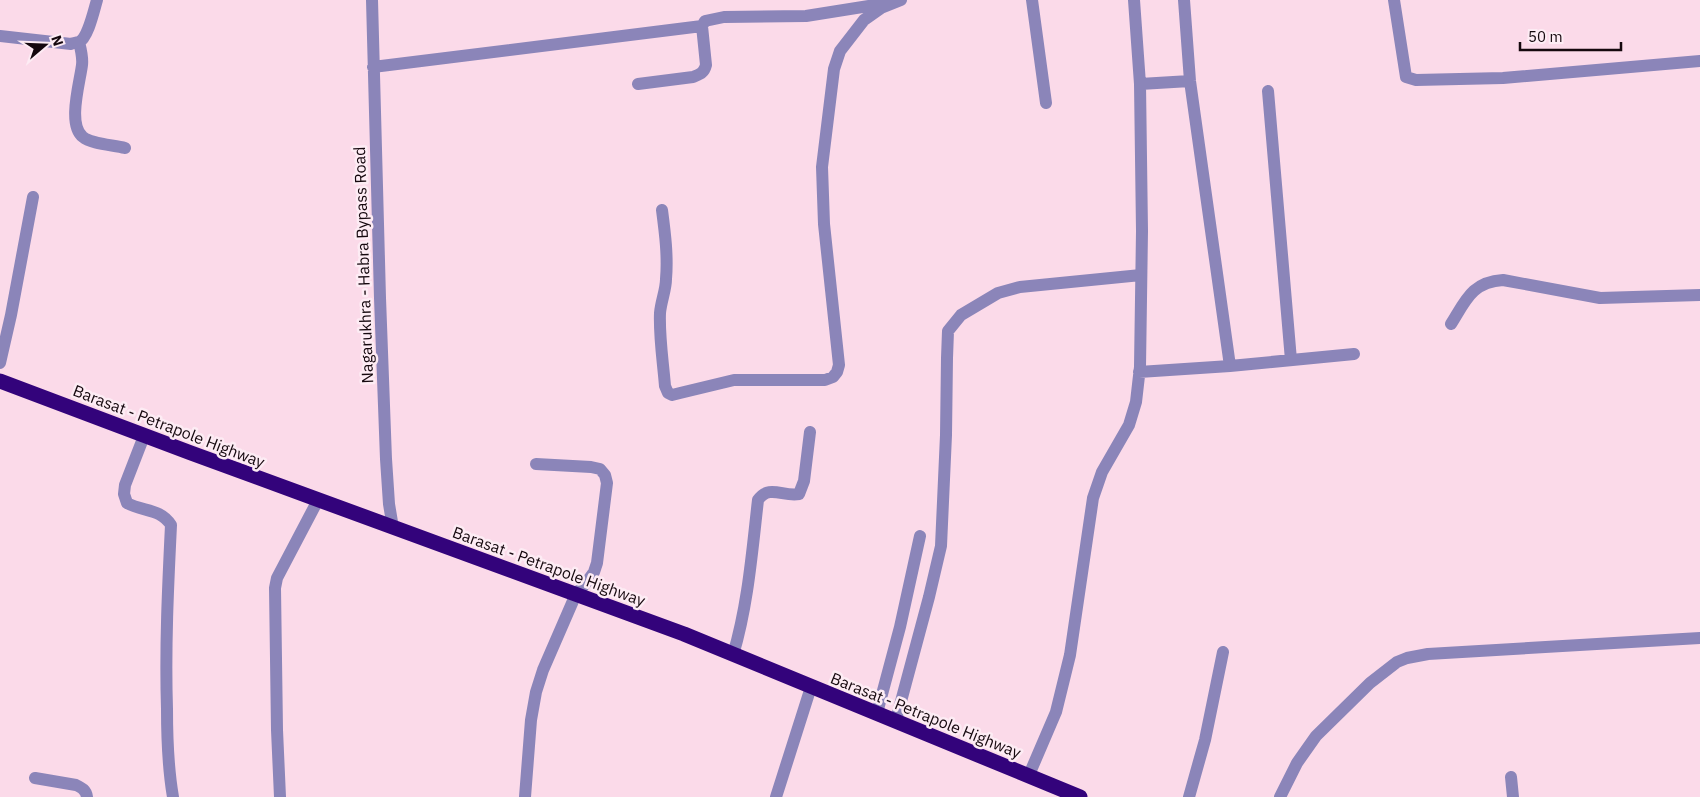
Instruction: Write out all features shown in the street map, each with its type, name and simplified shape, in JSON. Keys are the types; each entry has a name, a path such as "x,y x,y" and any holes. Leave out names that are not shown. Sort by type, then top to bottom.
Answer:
{"highway":[{"name":"Barasat - Petrapole Highway","path":"0,381 144,436 684,634 1080,797"}],"street":[{"path":"0,36 70,44 79,42 84,38 97,0"},
{"name":"Nagarukhra - Habra Bypass Road","path":"372,0 386,459 389,504 393,528"},
{"path":"638,84 700,74 705,70 702,26 705,21 724,17 806,16 901,0"},
{"path":"1032,0 1046,103"},
{"path":"1028,775 1056,712 1070,655 1093,498 1102,472 1129,425 1136,402 1139,372 1141,275 1140,84 1134,0"},
{"path":"1184,0 1190,81 1230,366"},
{"path":"1394,0 1406,77 1416,80 1503,78 1700,61"},
{"path":"662,210 667,270 660,312 660,336 665,386 668,393 672,395 734,380 812,381 833,377 839,365 824,224 822,167 834,69 840,51 864,20 881,4"},
{"path":"374,67 702,26"},
{"path":"79,42 82,53 82,66 76,98 78,130 82,137 89,140 124,148"},
{"path":"1140,84 1190,81"},
{"path":"1268,91 1291,360"},
{"path":"0,363 33,197"},
{"path":"896,720 941,546 948,331 960,315 998,293 1020,287 1141,275"},
{"path":"1451,324 1470,295 1482,284 1490,281 1503,280 1600,298 1700,295"},
{"path":"1139,372 1230,366 1354,354"},
{"path":"733,655 740,631 747,592 758,500 769,491 793,495 799,494 804,481 810,432"},
{"path":"144,436 125,485 124,494 127,503 157,512 166,517 171,525 166,672 167,740 173,797"},
{"path":"525,797 531,720 536,692 543,670 576,594 594,572 597,563 607,483 605,475 600,469 536,464"},
{"path":"280,797 277,730 277,578 318,500"},
{"path":"877,713 900,627 920,536"},
{"path":"1280,797 1298,763 1316,736 1370,683 1392,665 1407,658 1466,651 1700,638"},
{"path":"1188,797 1205,740 1223,652"},
{"path":"780,796 811,687"},
{"path":"1511,777 1513,797"},
{"path":"34,778 76,785 82,788 87,797"}]}
